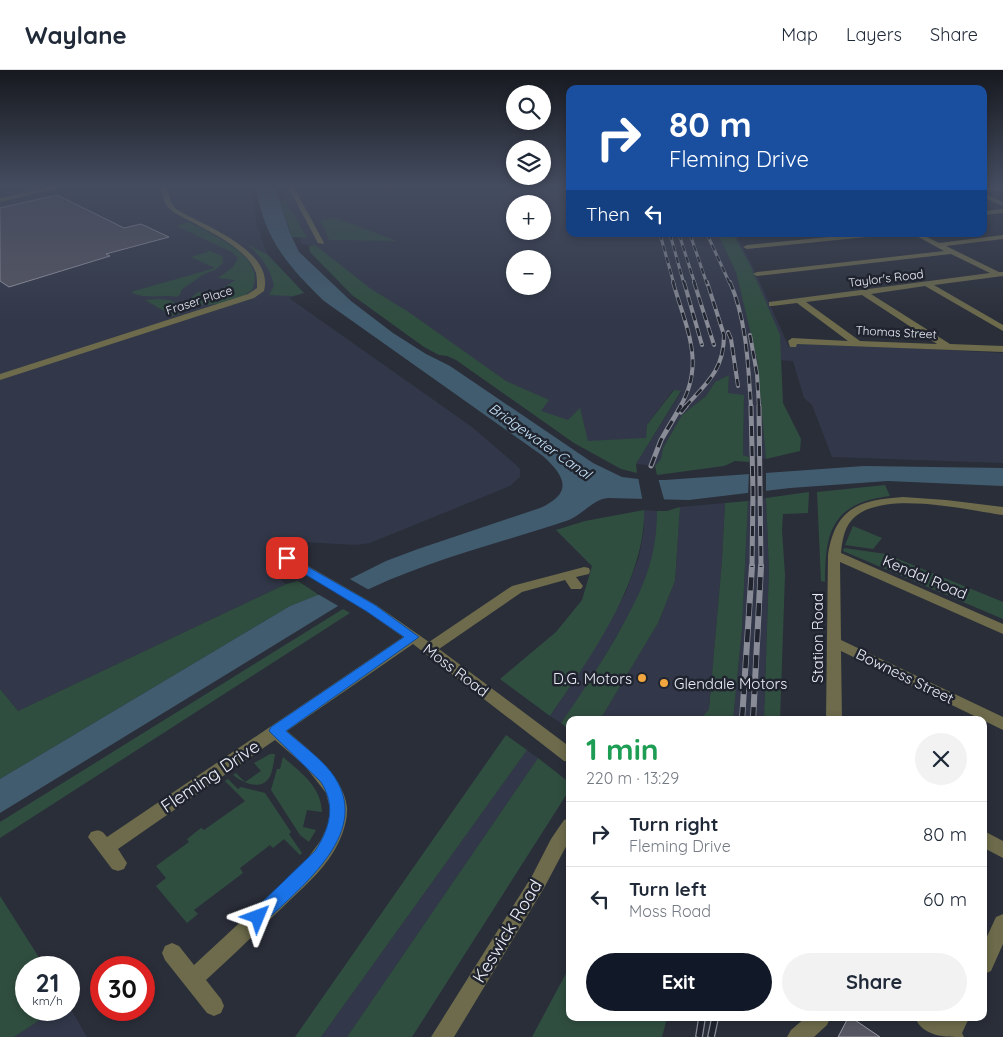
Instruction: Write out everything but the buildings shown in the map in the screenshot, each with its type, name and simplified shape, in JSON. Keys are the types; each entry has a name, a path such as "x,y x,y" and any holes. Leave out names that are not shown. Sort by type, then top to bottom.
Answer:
{"street":[{"name":"Fraser Place","path":"0,377 231,303 251,296 261,289 258,267 252,257 213,232"},
{"path":"315,232 321,243"},
{"path":"747,247 847,237"},
{"path":"922,237 1001,276"},
{"path":"937,244 1003,237"},
{"path":"757,274 951,252"},
{"name":"Taylor's Road","path":"772,304 1001,276"},
{"path":"926,284 1003,328"},
{"path":"863,292 948,347"},
{"path":"798,300 857,343"},
{"name":"Thomas Street","path":"793,345 792,341 1003,349"},
{"name":"Station Road","path":"834,716 834,555 837,536 844,522 858,509 897,500 924,501 1003,511"},
{"name":"Kendal Road","path":"834,555 1003,629"},
{"name":"Moss Road","path":"287,558 371,608 413,637 566,753"},
{"path":"429,649 510,593 526,586 572,581 584,571"},
{"name":"Fleming Drive","path":"118,864 101,842 276,731 413,637"},
{"name":"Bowness Street","path":"834,642 987,716"},
{"name":"Bowness Street","path":"987,716 1003,724"},
{"path":"193,979 310,868 321,856 336,827 339,812 337,800 330,783 318,768 276,731"},
{"name":"Keswick Road","path":"442,1037 538,882 557,844 566,831"},
{"path":"987,840 1003,850"},
{"path":"987,958 1003,923"},
{"path":"172,953 214,1006"},
{"path":"798,1037 817,1021"},
{"path":"932,1021 954,1030"}],"shaded area":[{"path":"0,232 260,232 268,255 304,293 289,298 472,427 520,469 520,477 510,486 370,543 356,545 302,542 294,544 289,549 288,554 265,567 286,584 18,711 0,689"},
{"path":"302,232 506,232 506,240 551,240 551,232 566,232 566,237 737,237 752,265 789,347 798,342 1003,353 1003,463 832,457 812,405 804,398 793,361 757,359 766,459 743,455 744,395 728,394 729,375 715,382 706,396 682,415 663,448 662,459 655,466 636,464 681,392 673,390 647,425 646,441 574,443 312,246 301,244 300,238 306,238"},
{"path":"766,498 769,569 764,716 733,716 742,628 748,501"},
{"path":"725,503 722,561 709,709 703,716 602,716 658,623 675,581 680,507"},
{"path":"644,510 657,511 657,532 652,560 639,597 589,683 561,723 550,716 576,678 625,594 639,557 644,529"},
{"path":"527,750 538,758 347,1037 321,1037"},
{"path":"38,1021 78,1021 87,1037 14,1037"}],"green space":[{"path":"189,232 208,232 235,248 252,267 255,278 252,290 231,301 206,305 192,301 192,297 198,292 215,294 235,280 218,278 233,267 238,258 232,252"},
{"path":"290,232 304,232 307,238 292,237"},
{"path":"325,232 373,232 397,241 329,240"},
{"path":"719,237 735,237 750,265 780,335 783,403 801,439 800,451 766,459 757,359 736,272"},
{"path":"247,244 268,255 304,293 293,296 269,295 274,286 270,273 261,258"},
{"path":"315,245 371,289 407,311 506,381 549,400 541,411 568,420 580,408 588,441 646,438 647,425 674,390 681,391 636,464 637,473 621,469 574,443 456,360 439,355 424,347 352,295 310,252 309,246"},
{"path":"205,249 222,256 223,263 215,270 204,274 181,290 177,297 142,296 131,292 215,268 191,257 208,252"},
{"path":"145,300 170,300 186,311 173,316"},
{"path":"729,375 728,393 744,395 743,455 749,457 749,462 735,461 724,466 657,475 655,466 661,459 663,448 682,415 706,396 715,382"},
{"path":"885,485 890,496 856,505 844,513 836,522 827,548 825,582 821,581 817,492"},
{"path":"809,492 808,513 783,514 782,530 785,575 780,716 764,716 769,569 766,498"},
{"path":"748,501 742,628 733,716 703,716 709,709 722,561 725,503"},
{"path":"680,507 675,581 658,623 602,716 566,716 566,727 561,723 589,682 632,608 650,563 654,547 657,511 667,511"},
{"path":"644,510 642,537 636,564 625,591 597,645 550,716 500,679 556,632 582,600 592,566 556,530 585,521"},
{"path":"853,526 882,538 873,549 845,545"},
{"path":"844,548 886,554 1003,602 1003,619 843,551"},
{"path":"298,581 319,595 290,606 0,779 0,689 18,711 286,584"},
{"path":"343,609 350,613 0,838 0,822"},
{"path":"506,735 527,750 321,1037 295,1037"},
{"path":"270,754 275,754 268,780 259,785 245,782 261,771 254,763"},
{"path":"283,757 314,787 321,803 322,812 307,810 303,827 316,830 309,842 300,835 271,790 277,769 280,769"},
{"path":"538,758 566,780 566,795 412,1037 347,1037"},
{"path":"236,773 245,782 233,775"},
{"path":"228,779 238,789 241,787 265,793 291,832 289,834 302,853 300,855 284,839 273,848 270,845 240,868 243,873 194,910 198,914 187,923 156,886 166,878 156,866 189,842 187,839 201,828 204,830 245,801 225,781"},
{"path":"0,896 38,956 15,956 15,1021 38,1021 14,1037 0,1037"},
{"path":"566,973 566,1021 666,1021 662,1037 532,1037"}],"water":[{"name":"Bridgewater Canal","path":"270,232 290,232 299,252 351,301 393,333 426,354 450,366 593,463 622,477 665,480 864,466 1003,468 1003,486 888,481 790,488 689,500 603,499 569,520 431,564 377,585 351,598 0,813 0,779 290,606 318,595 386,561 540,508 551,502 562,490 561,478 543,456 324,301 299,276"}],"pier":[{"path":"766,470 766,494 748,496 749,471"},
{"path":"638,477 658,478 665,503 643,503"},
{"path":"348,578 371,591 340,607 316,593"}],"railway":[{"path":"661,237 674,284"},
{"path":"671,237 684,284"},
{"path":"680,237 695,284"},
{"path":"691,237 707,284"},
{"path":"708,237 730,284"},
{"path":"673,282 688,330 693,360 688,391 680,407"},
{"path":"684,282 702,345"},
{"path":"694,282 714,345"},
{"path":"685,407 713,375 721,358 723,347 724,335 707,282"},
{"path":"730,282 736,297 743,328 748,359 751,407"},
{"path":"728,332 731,339 738,386"},
{"path":"750,335 757,374 759,407"},
{"path":"651,466 661,440 681,406"},
{"path":"681,412 686,406"},
{"path":"751,406 752,567"},
{"path":"759,406 761,566"},
{"path":"742,716 752,566"},
{"path":"753,716 761,566"},
{"path":"699,1037 702,1021"},
{"path":"711,1037 714,1021"}],"place":[{"name":"D.G. Motors","path":"642,678"},
{"name":"Glendale Motors","path":"664,683"}],"route":[{"path":"258,917 321,856 330,842 339,812 333,788 326,778 318,768 276,731 413,637 371,608 287,558"}]}
